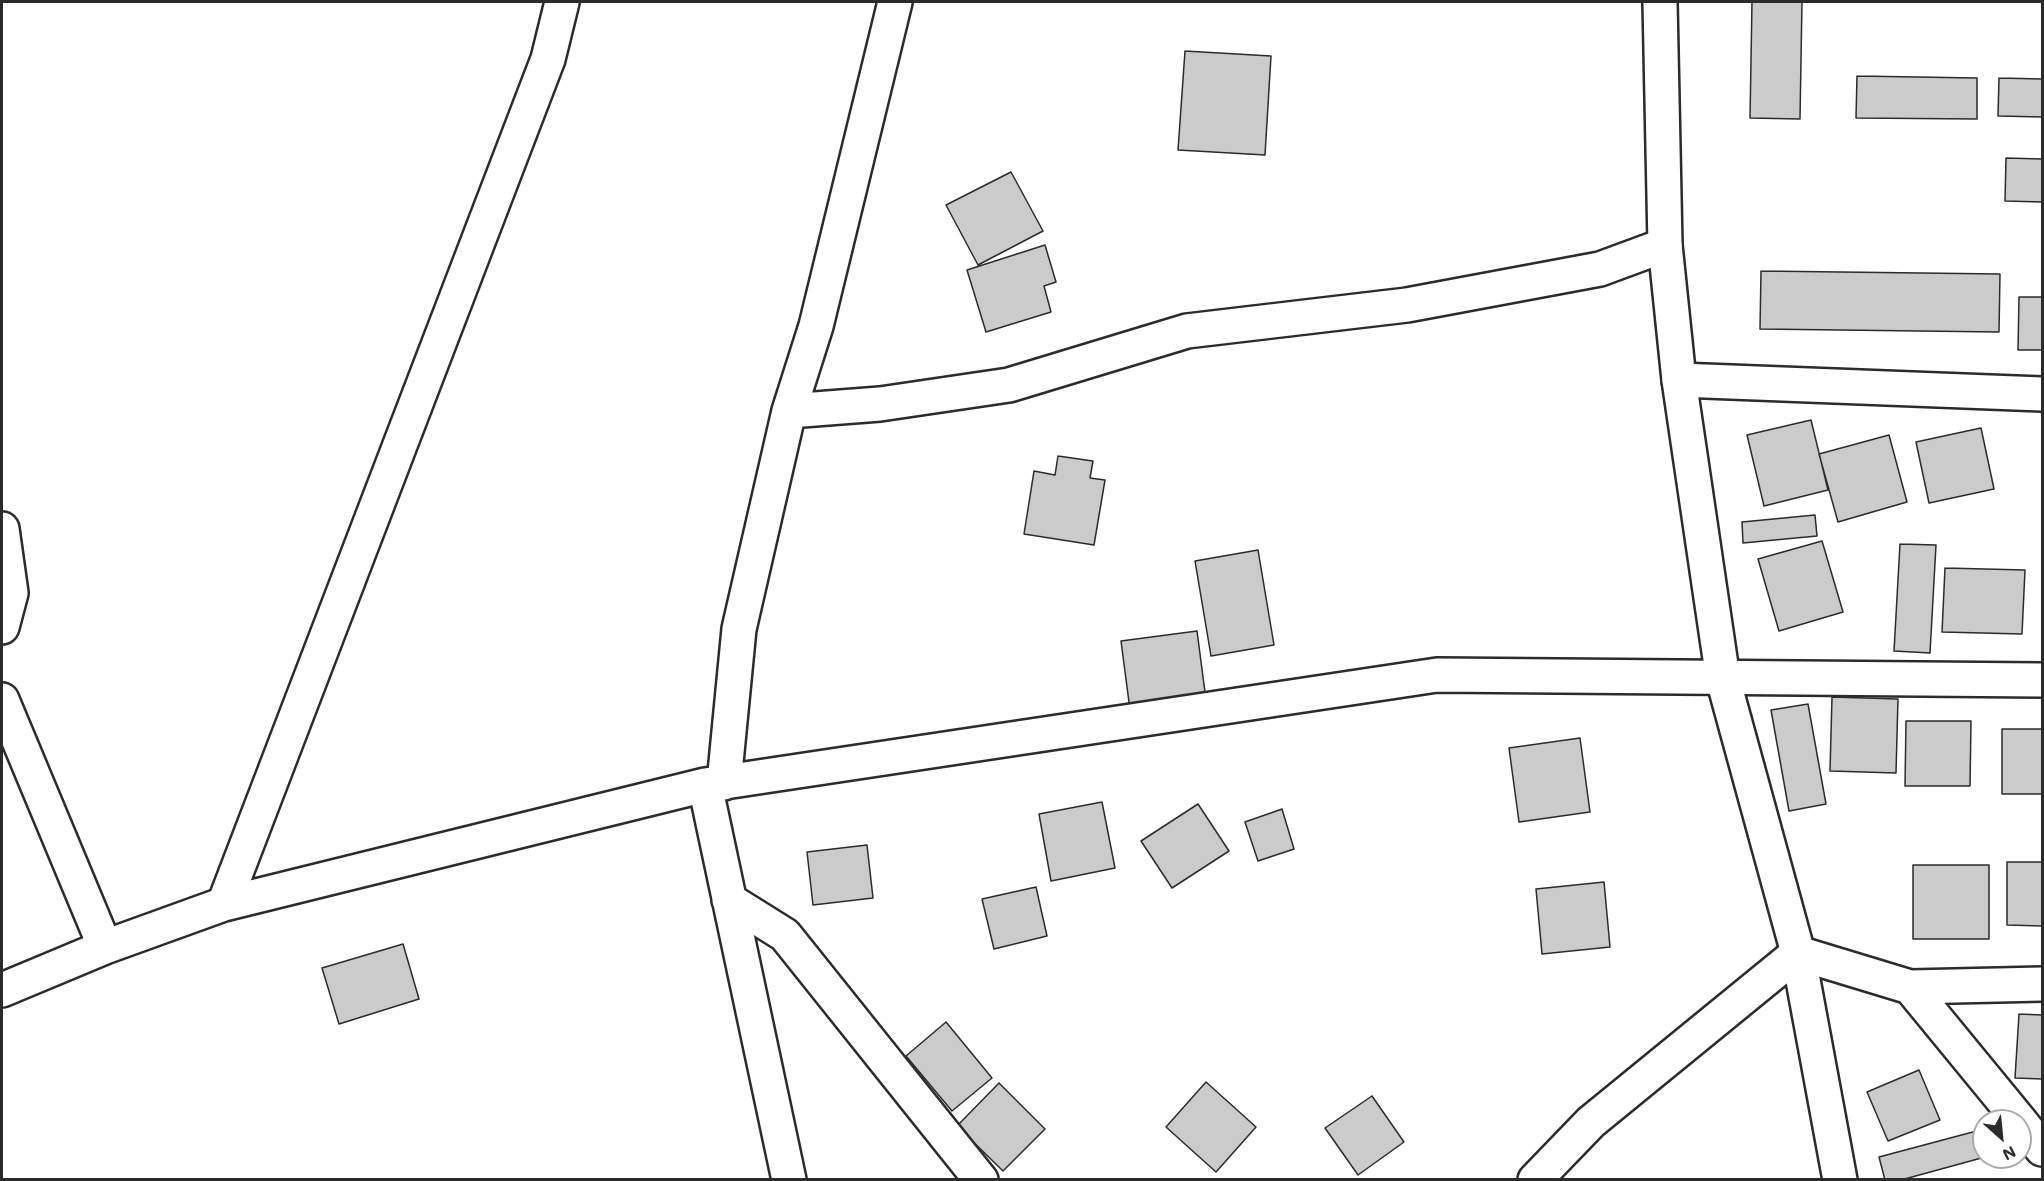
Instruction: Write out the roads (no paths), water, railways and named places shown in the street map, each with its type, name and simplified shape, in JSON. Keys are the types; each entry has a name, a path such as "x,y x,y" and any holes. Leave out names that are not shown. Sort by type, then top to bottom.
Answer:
{"street":[{"path":"224,904 548,59 562,2"},
{"path":"789,1179 729,900 714,784 739,629 789,411 816,326 895,2"},
{"path":"1660,2 1665,245 1679,380 1724,679 1798,953 1840,1179"},
{"path":"789,411 880,404 1009,384 1187,331 1407,305 1600,269 1665,245"},
{"path":"1679,380 2043,394"},
{"path":"2,529 11,593 2,627"},
{"path":"2,990 105,947 224,904 714,784 1437,675 2043,680"},
{"path":"2,700 105,947"},
{"path":"729,900 785,935 981,1179"},
{"path":"1798,953 1910,987 2043,984"},
{"path":"1535,1179 1591,1122 1798,953"},
{"path":"1910,987 2010,1109"},
{"path":"2032,1136 2043,1149"}]}
